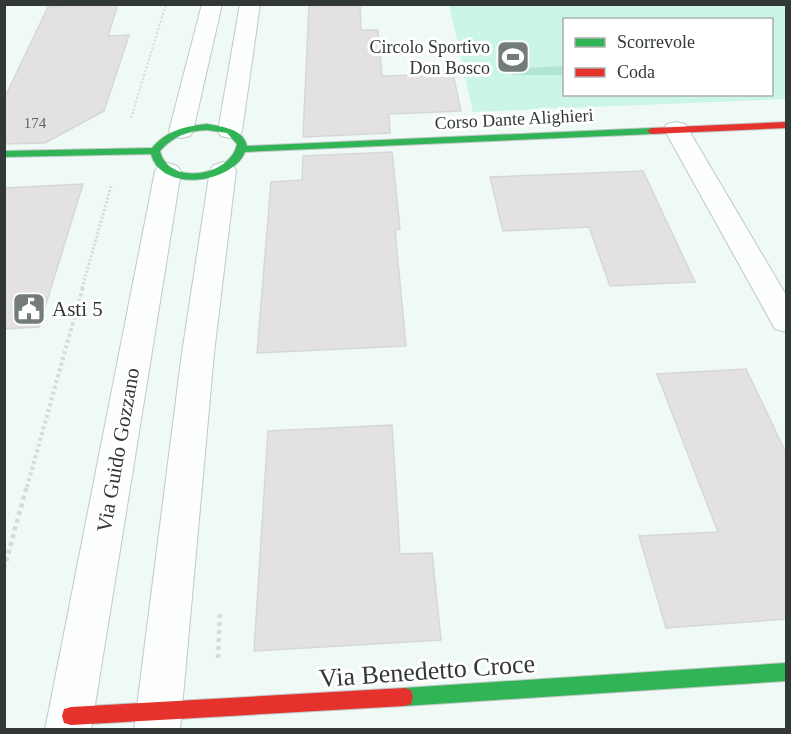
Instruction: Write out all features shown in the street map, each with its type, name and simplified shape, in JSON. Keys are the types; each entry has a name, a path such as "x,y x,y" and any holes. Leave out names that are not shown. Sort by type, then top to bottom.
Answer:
{"street":[{"path":"182,131 212,4"},
{"path":"230,131 250,4"},
{"name":"Corso Dante Alighieri","path":"161,161 194,176 233,160 676,129 786,124"},
{"path":"4,154 121,152 161,161 169,136 182,131 207,127 230,131 242,142 233,160 198,353 158,720"},
{"path":"676,129 786,321"},
{"name":"Via Guido Gozzano","path":"69,723 161,161"},
{"name":"Via Benedetto Croce","path":"69,723 158,720 786,672"}],"path":[{"path":"4,569 121,152 166,4"}],"green space":[{"name":"Circolo Sportivo Don Bosco","path":"449,5 786,5 786,99 473,112"},
{"path":"563,66 563,75 514,75 501,69"}],"building":[{"path":"61,4 118,4 108,36 129,35 104,111 45,143 4,144 4,99 48,7 60,7"},
{"path":"309,4 360,4 361,30 378,30 382,76 453,74 461,111 389,114 390,133 303,137"},
{"path":"392,152 400,229 395,230 406,346 257,353 271,182 302,180 303,156"},
{"path":"643,171 695,282 610,286 589,227 503,231 490,177"},
{"path":"83,184 39,327 4,329 4,188"},
{"path":"746,369 786,453 786,619 666,628 639,536 718,532 657,374"},
{"path":"392,425 400,554 432,553 441,640 254,651 268,431"}],"traffic: fast":[{"path":"207,127 230,131 242,143 239,155 232,164 212,174 189,176 168,170 159,163 155,151 166,140 185,130 207,127"},
{"path":"243,149 652,131"},
{"path":"4,154 155,151"},
{"path":"404,697 786,672"}],"traffic: jam":[{"path":"652,131 786,125"},
{"path":"71,716 404,697"}],"place":[{"name":"Circolo Sportivo Don Bosco","path":"513,57"},
{"name":"Asti 5","path":"29,309"}]}
